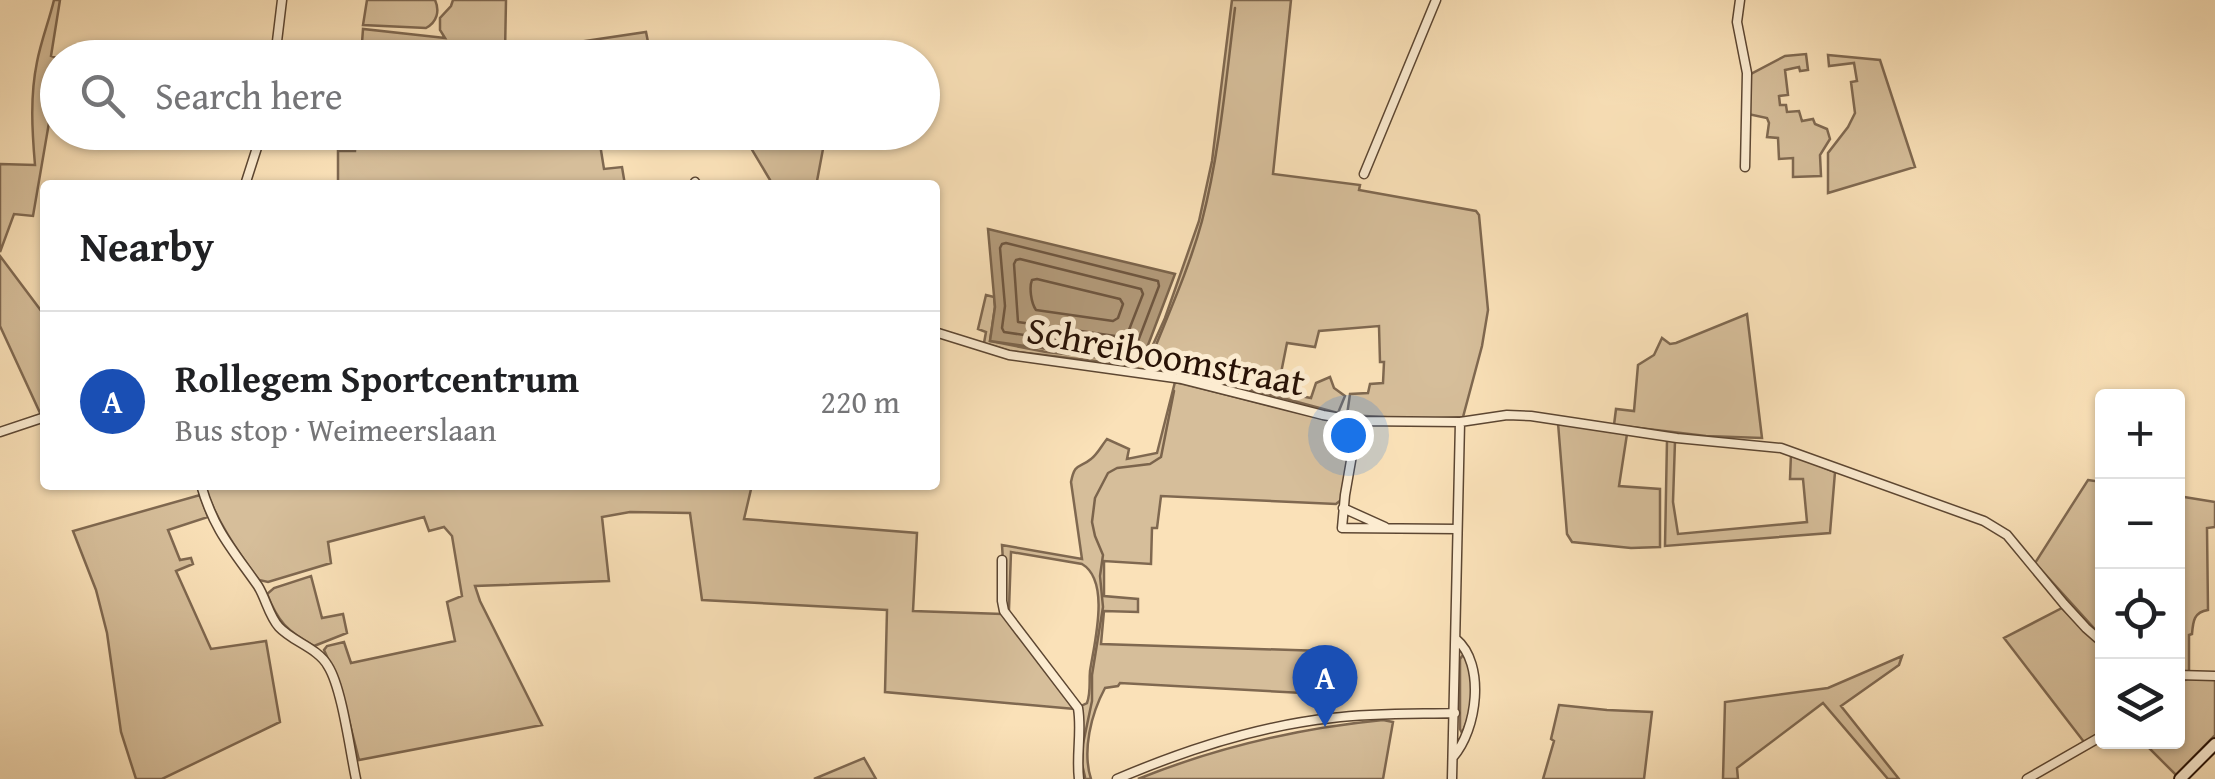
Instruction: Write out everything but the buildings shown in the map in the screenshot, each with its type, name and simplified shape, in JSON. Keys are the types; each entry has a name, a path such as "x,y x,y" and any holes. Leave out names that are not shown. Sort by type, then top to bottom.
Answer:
{"street":[{"path":"278,40 282,0"},
{"path":"1364,174 1436,0"},
{"path":"1740,0 1739,36 1747,74 1745,167"},
{"path":"247,180 256,150"},
{"name":"Schreiboomstraat","path":"940,334 1009,355 1182,379 1358,421 1460,422 1508,414 1677,438 1766,445 1798,453 1996,528 2007,535 2095,636"},
{"path":"0,432 40,419"},
{"path":"1358,421 1342,528 1457,529"},
{"path":"1452,779 1460,422"},
{"path":"203,490 214,522 260,590 274,622 327,664 356,779"},
{"path":"1343,508 1388,528"},
{"path":"1002,560 1004,611 1078,708 1078,779"},
{"path":"1453,757 1466,732 1475,682 1471,659 1456,640"},
{"path":"2185,675 2215,676"},
{"path":"1117,779 1200,748 1304,722 1367,715 1455,714"},
{"path":"2027,779 2095,740"},
{"path":"2180,779 2215,744"}],"shaded area":[{"path":"54,0 60,0 54,40 43,40"},
{"path":"367,0 435,0 437,16 426,28 363,25"},
{"path":"453,0 506,0 505,40 362,40 363,29 445,38 440,18"},
{"path":"1232,0 1291,0 1273,174 1360,185 1359,190 1476,211 1479,215 1488,310 1463,417 1347,415 1350,394 1368,393 1370,384 1383,383 1379,326 1319,331 1315,347 1287,343 1280,378 1297,382 1295,395 1311,398 1316,383 1330,377 1334,388 1345,396 1338,413 1146,365 1199,221 1212,161"},
{"path":"646,32 648,40 592,40"},
{"path":"40,51 40,150 44,150 33,216 14,214 0,252 0,164 35,165 35,75"},
{"path":"1806,54 1808,70 1785,70 1788,95 1779,96 1780,105 1786,105 1787,112 1799,111 1802,121 1813,119 1827,129 1830,139 1820,155 1821,176 1793,177 1793,158 1779,159 1778,138 1767,137 1767,118 1748,114 1749,78 1785,56"},
{"path":"1828,55 1880,60 1915,167 1828,193 1828,153 1855,113 1851,82 1857,81 1854,63 1829,66"},
{"path":"601,150 604,169 622,167 624,180 338,180 338,151"},
{"path":"752,150 823,150 817,180 770,180"},
{"path":"0,256 40,309 40,413 0,326"},
{"path":"986,295 994,297 995,307 990,341 1046,352 1139,362 1138,366 1009,351 984,343 986,332 978,329"},
{"path":"1747,314 1762,438 1614,425 1616,409 1634,411 1638,365 1654,355 1662,338 1676,343"},
{"path":"1175,382 1353,426 1341,500 1336,504 1161,496 1157,528 1152,528 1151,564 1104,561 1104,596 1138,599 1138,612 1104,611 1101,644 1322,651 1321,694 1120,683 1105,688 1089,733 1087,757 1091,779 1081,779 1081,706 1087,703 1089,695 1097,630 1096,584 1082,564 1011,552 1009,609 1006,608 1002,545 1082,559 1071,482 1074,471 1093,457 1107,439 1129,449 1127,459 1157,453"},
{"path":"1558,423 1627,434 1619,486 1660,489 1660,547 1572,542 1567,534"},
{"path":"1667,440 1675,441 1673,502 1678,534 1807,522 1803,479 1790,479 1791,454 1835,472 1830,533 1665,546"},
{"path":"2088,480 2095,481 2095,629 2035,563"},
{"path":"206,490 751,490 744,519 917,533 913,611 1003,614 1075,709 885,692 887,610 702,600 690,513 630,512 602,517 609,581 475,586 542,725 359,760 340,685 324,650 344,642 351,663 455,641 447,602 462,596 452,536 444,527 429,531 424,517 328,542 331,563 268,582 259,580"},
{"path":"200,495 208,517 168,530 180,560 191,558 193,564 176,571 211,649 266,641 280,722 162,779 136,779 121,732 107,633 96,590 73,531"},
{"path":"2185,497 2215,502 2215,527 2207,528 2208,610 2197,615 2189,635 2189,673 2185,673"},
{"path":"311,576 322,618 343,614 347,633 314,646 284,625 267,594"},
{"path":"2062,608 2095,640 2095,736 2084,742 2004,638"},
{"path":"1463,655 1472,685 1471,705 1462,733 1460,659"},
{"path":"1902,656 1899,665 1841,706 1899,779 1888,779 1823,703 1737,768 1738,779 1723,779 1725,702 1828,688"},
{"path":"2215,678 2215,735 2176,775 2150,749 2185,749 2187,679"},
{"path":"1559,705 1652,712 1644,779 1543,779"},
{"path":"1383,720 1393,722 1383,779 1138,779 1258,741"},
{"path":"864,758 876,779 814,779"}],"water":[{"path":"988,229 1175,274 1142,361 990,341 995,307"}],"waterway":[{"path":"1154,350 1202,221 1218,142 1235,8"},
{"path":"1085,777 1083,744 1103,607 1103,555 1092,522 1095,498 1108,473 1117,468 1150,464 1161,457 1174,391"}],"place":[{"name":"Rollegem Sportcentrum","path":"1325,727"}]}
